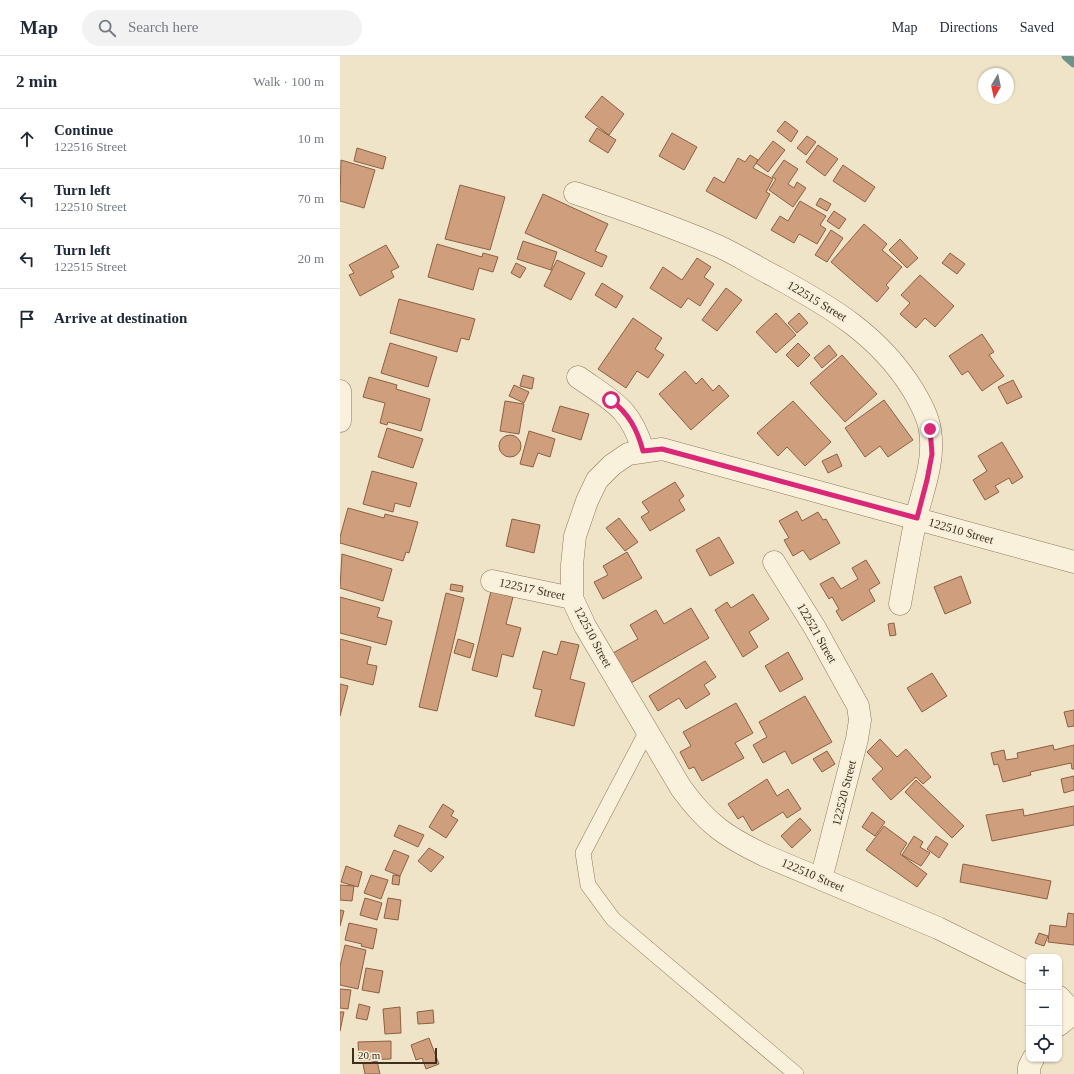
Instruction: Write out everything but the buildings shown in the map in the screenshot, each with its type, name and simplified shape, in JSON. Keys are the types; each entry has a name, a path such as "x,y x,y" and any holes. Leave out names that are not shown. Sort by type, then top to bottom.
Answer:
{"street":[{"name":"122515 Street","path":"575,193 658,221 719,247 804,292 851,322 883,349 906,379 921,403 930,429 932,454 917,518"},
{"path":"578,377 623,409 638,434 643,451"},
{"path":"340,391 340,421"},
{"name":"122510 Street","path":"1026,972 938,928 745,846 717,829 697,810 681,788 647,731 586,626 572,598 572,566 575,536 587,500 597,480 612,465 628,454 662,449 1074,562"},
{"path":"900,604 917,518"},
{"name":"122521 Street","path":"774,562 815,628 858,706"},
{"name":"122517 Street","path":"492,581 572,598"},
{"name":"122520 Street","path":"822,879 858,739 860,720 858,706"},
{"path":"1029,1074 1032,1062"}],"lane":[{"path":"647,731 583,853 588,884 613,919 796,1074"}],"waterway":[{"path":"1066,56 1074,63"}],"route":[{"path":"611,400 623,409 630,419 638,434 643,451 662,449 917,518 932,454 930,429"}]}
